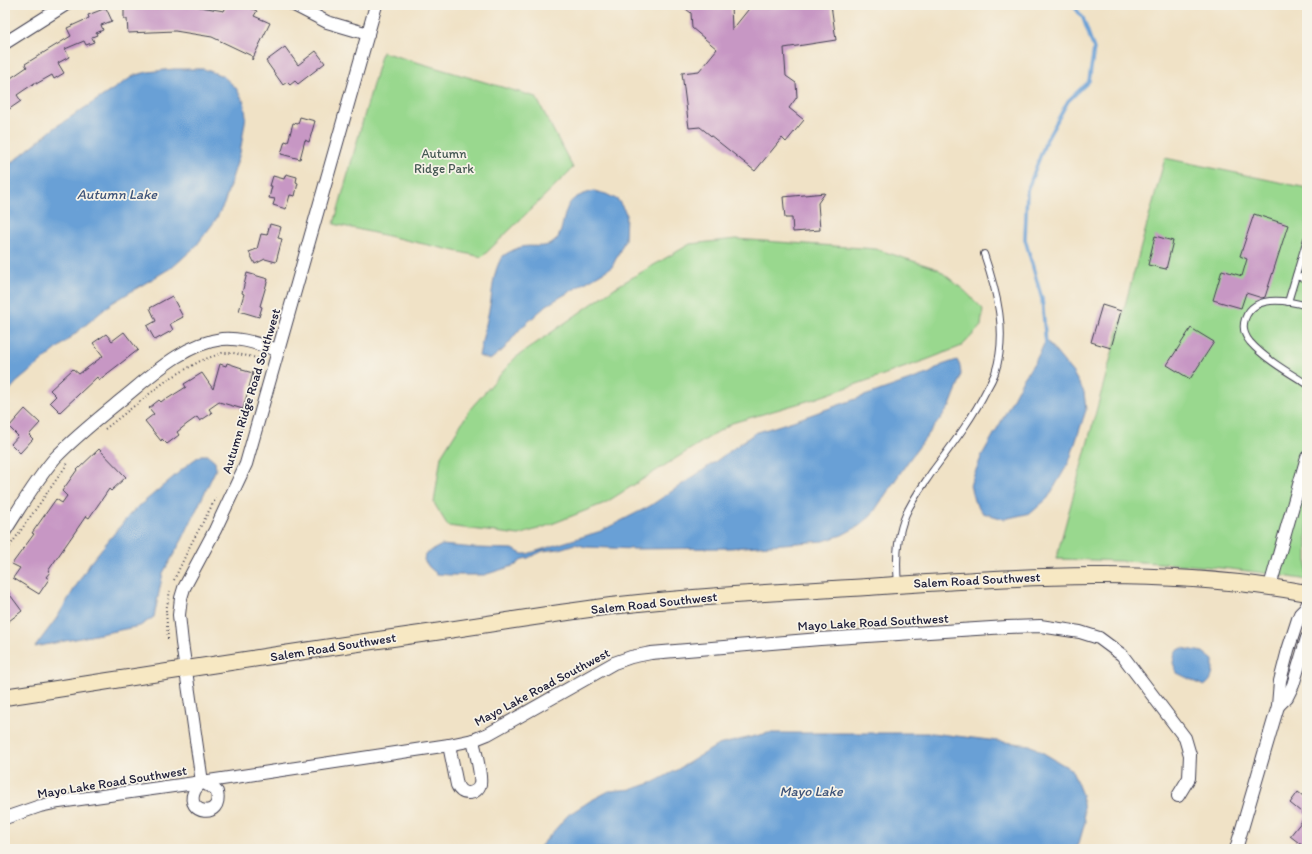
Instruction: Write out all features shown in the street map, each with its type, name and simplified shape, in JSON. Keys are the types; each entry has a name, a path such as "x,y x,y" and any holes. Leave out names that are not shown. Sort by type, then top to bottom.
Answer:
{"main road":[{"name":"Salem Road Southwest","path":"5,697 364,642 609,607 704,597 898,584 1052,576 1123,575 1193,578 1270,586 1307,604"}],"street":[{"path":"5,43 42,18 65,5"},
{"path":"294,5 327,22 368,34"},
{"name":"Autumn Ridge Road Southwest","path":"202,782 179,615 181,598 184,588 215,530 242,473 376,5"},
{"path":"5,531 42,475 56,458 107,411 176,358 204,344 222,339 244,340 278,350"},
{"path":"1270,586 1307,457"},
{"path":"1236,849 1278,706 1280,681 1288,650 1300,614 1307,604"},
{"name":"Mayo Lake Road Southwest","path":"5,818 40,806 59,802 202,782 449,745 473,740 504,726 614,663 631,657 651,653 812,639 1040,626 1080,632 1099,638 1122,655 1185,738 1190,755 1189,778 1178,796"},
{"path":"1278,706 1286,697 1293,685 1305,656 1307,638"},
{"path":"1288,650 1305,656"},
{"path":"1293,685 1307,677"},
{"name":"Mayo Lake Road Southwest","path":"449,745 459,790 465,793 472,793 480,784 480,776 473,740"}],"lane":[{"path":"1288,302 1307,239"},
{"path":"898,584 896,555 899,534 904,518 911,503 922,486 971,419 995,374 1000,345 1000,316 993,282 984,254"},
{"path":"1296,276 1307,279"},
{"path":"1307,306 1268,300 1258,304 1250,310 1246,316 1243,328 1244,333 1250,342 1307,384"}],"path":[{"path":"100,433 167,380 200,361 222,353 233,353 262,360"},
{"path":"5,553 71,458"}],"green space":[{"name":"Autumn Ridge Park","path":"382,52 536,97 573,168 482,257 334,224"},
{"path":"1165,158 1307,188 1307,580 1214,567 1056,559"},
{"path":"736,239 876,249 938,269 966,292 983,309 981,326 962,346 814,399 732,423 605,503 544,527 519,535 448,526 434,503 441,456 471,408 515,358 616,287 690,244"}],"water":[{"name":"Autumn Lake","path":"174,69 204,69 223,76 236,88 244,102 246,116 240,153 224,204 215,221 196,246 174,266 112,303 17,382 5,395 5,168 57,126 135,75"},
{"path":"594,191 606,194 618,200 626,213 625,240 612,267 547,305 520,329 504,349 490,360 479,356 495,274 502,257 518,248 543,246 552,243 559,236 566,211 571,202 579,196"},
{"path":"1046,340 1073,373 1084,392 1086,410 1069,462 1048,498 1031,513 1004,519 983,513 974,501 970,485 982,455"},
{"path":"957,360 960,366 961,374 950,406 909,460 871,516 859,526 842,535 824,541 730,548 634,549 586,547 575,544 559,549 543,551 523,559 516,565 484,575 437,574 424,560 425,554 442,545 513,549 522,554 527,554 601,531 650,506 755,433 930,373 942,365"},
{"path":"201,455 208,455 215,461 216,469 182,540 163,573 154,617 140,626 35,647 56,619 90,563 131,513"},
{"path":"1182,648 1203,652 1213,660 1213,672 1210,681 1204,686 1177,673 1173,663 1175,652"},
{"name":"Mayo Lake","path":"768,733 932,733 1030,745 1072,770 1082,795 1085,822 1079,843 1075,849 538,849 568,815 609,791 633,789 654,782 718,745"}],"building":[{"path":"124,5 189,5 224,11 227,5 243,5 257,11 254,16 270,23 252,60 252,56 212,37 175,31 128,33 127,19 124,19"},
{"path":"681,5 731,5 732,30 752,5 831,5 836,40 784,48 786,76 796,83 797,97 789,108 804,120 786,142 782,138 755,171 700,127 689,128 682,73 699,71 717,49 692,28 691,13"},
{"path":"106,8 112,21 101,25 103,30 96,33 97,35 92,37 94,42 86,45 84,41 65,49 69,57 58,63 64,73 54,79 52,75 36,84 36,82 17,95 21,101 5,112 5,82 27,67 25,64 71,36 67,28 89,18 88,15"},
{"path":"285,47 298,65 316,51 325,63 298,84 295,81 290,85 287,82 283,85 266,61"},
{"path":"300,117 315,121 309,142 305,140 300,159 281,154 285,141 288,142 293,123 298,124"},
{"path":"286,174 297,177 296,182 298,183 295,196 290,195 286,209 273,205 275,199 269,198 273,176 284,179"},
{"path":"825,193 818,203 820,230 793,232 792,218 785,218 783,197"},
{"path":"1254,214 1288,225 1265,297 1262,298 1246,293 1241,308 1213,300 1222,270 1242,276 1247,259 1240,256"},
{"path":"270,224 281,227 278,238 282,239 276,262 265,259 255,264 249,252 257,249 261,234 267,235"},
{"path":"1155,236 1173,241 1166,269 1148,265"},
{"path":"247,273 268,279 260,306 262,307 259,317 239,311 244,294 242,293"},
{"path":"172,296 183,317 170,324 173,330 155,340 147,326 156,321 150,308"},
{"path":"1102,305 1121,311 1111,348 1091,342"},
{"path":"1191,328 1214,342 1190,379 1167,365"},
{"path":"124,332 138,350 99,380 97,377 60,412 50,402 56,396 50,390 73,369 79,374 103,356 93,343 106,334 112,341"},
{"path":"227,363 253,373 243,409 219,402 209,409 212,413 200,421 197,417 177,432 179,435 167,444 162,439 161,441 145,421 154,414 149,408 159,400 161,402 186,387 184,384 202,373 213,389 220,364 226,366"},
{"path":"25,409 40,423 29,435 33,439 20,453 11,444 18,436 9,427"},
{"path":"99,449 126,477 111,491 109,489 89,518 86,516 48,571 50,572 46,577 49,579 39,594 13,578 20,568 12,564 34,534 32,533 56,499 62,503 67,496 62,491 77,470"},
{"path":"5,588 22,611 5,624"},
{"path":"1298,792 1307,799 1307,849 1290,836 1306,816 1290,803"}],"waterway":[{"path":"1046,344 1042,299 1025,239 1027,191 1046,141 1068,101 1089,81 1094,49 1083,18 1073,5"}]}
